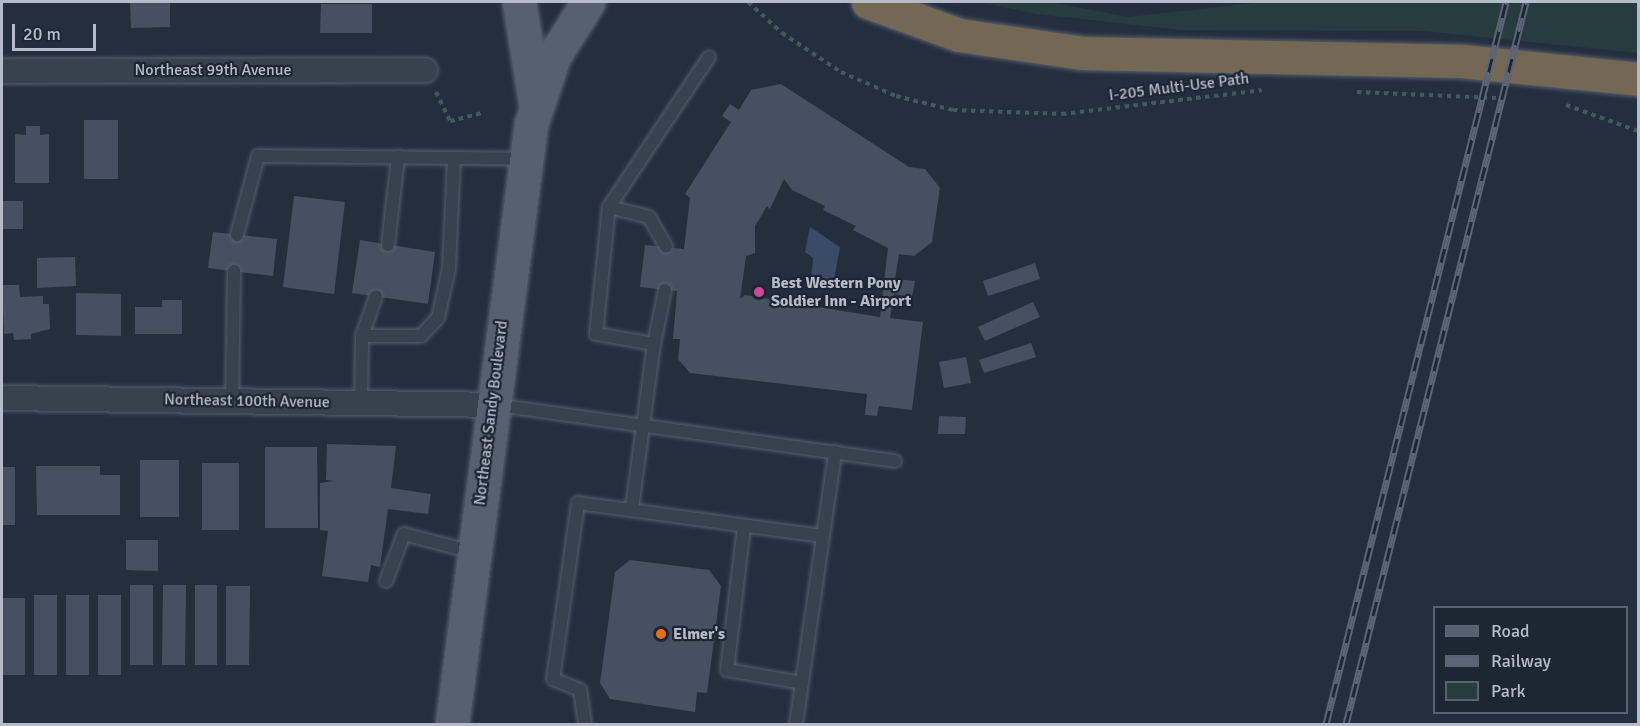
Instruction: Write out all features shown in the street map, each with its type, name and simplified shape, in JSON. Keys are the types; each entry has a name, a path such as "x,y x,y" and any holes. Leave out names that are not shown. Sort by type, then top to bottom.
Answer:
{"highway":[{"path":"868,2 959,35 1082,53 1462,62 1638,79"}],"main road":[{"path":"519,2 535,103"},
{"path":"535,103 554,56 588,2"},
{"name":"Northeast Sandy Boulevard","path":"452,724 492,405 525,159 535,103"}],"street":[{"name":"Northeast 99th Avenue","path":"2,71 425,70"},
{"name":"Northeast 100th Avenue","path":"2,398 492,405"}],"lane":[{"path":"654,344 596,334 609,207 709,57"},
{"path":"237,234 258,156 525,159"},
{"path":"388,245 398,157"},
{"path":"362,336 421,336 438,318 449,268 454,158"},
{"path":"609,207 649,217 666,247"},
{"path":"232,401 234,271"},
{"path":"632,508 645,426 654,344 665,290"},
{"path":"361,403 362,336 376,296"},
{"path":"492,405 896,461"},
{"path":"796,724 835,452"},
{"path":"585,724 580,690 553,679 578,503 632,508 822,536"},
{"path":"744,526 727,670 802,683"},
{"path":"386,581 404,534 474,552"}],"path":[{"name":"I-205 Multi-Use Path","path":"748,2 782,33 841,72 896,96 953,111 1062,114 1275,89"},
{"path":"425,70 450,121 482,113"},
{"path":"1345,92 1504,98"},
{"path":"1562,104 1638,131"}],"green space":[{"path":"981,2 1050,2 1128,17 1264,2 1638,2 1638,53 1424,31 1183,30 1036,14"}],"water":[{"path":"810,227 840,247 833,285 811,281 813,258 805,252"}],"building":[{"path":"130,2 170,3 170,27 131,28"},
{"path":"321,4 372,4 372,33 320,33"},
{"path":"781,84 909,167 925,169 940,188 932,242 914,256 899,254 895,279 915,281 912,297 894,294 890,318 923,322 912,410 879,406 877,416 865,415 867,394 690,373 678,359 680,339 673,339 677,291 640,287 645,245 684,249 690,198 685,194 731,122 722,116 730,104 739,110 751,90","holes":["784,179 792,190 825,206 823,210 856,226 853,230 888,248 880,317 745,295 740,299 746,256 755,253 755,226 767,206 770,209"]},
{"path":"84,120 118,120 118,179 84,179"},
{"path":"26,126 40,126 40,135 49,134 49,183 15,183 15,134 26,135"},
{"path":"294,196 345,202 334,294 283,287"},
{"path":"2,201 23,201 23,229 2,229"},
{"path":"213,232 277,239 273,276 208,268"},
{"path":"360,240 435,252 428,304 352,293"},
{"path":"75,257 76,286 37,288 37,258"},
{"path":"1035,263 1040,279 988,296 983,281"},
{"path":"2,285 19,285 20,297 43,296 43,304 49,304 50,329 31,334 31,339 14,340 13,333 4,334"},
{"path":"76,293 121,294 121,336 76,335"},
{"path":"162,300 182,300 182,334 135,334 135,307 162,307"},
{"path":"1033,302 1040,317 985,341 978,327"},
{"path":"1031,343 1036,357 984,373 979,360"},
{"path":"966,357 971,383 944,388 939,362"},
{"path":"939,416 966,417 965,434 938,434"},
{"path":"327,444 396,446 391,488 431,494 428,514 388,509 380,567 371,565 368,582 322,576 328,531 320,530 320,483 334,481 326,480"},
{"path":"265,447 317,447 318,528 265,528"},
{"path":"140,460 179,460 179,517 140,517"},
{"path":"202,463 239,463 239,530 202,530"},
{"path":"36,466 100,466 100,475 120,475 120,515 37,515"},
{"path":"2,467 15,467 15,525 2,525"},
{"path":"126,540 158,540 158,571 126,570"},
{"name":"Elmer's","path":"630,560 709,570 721,586 707,693 697,692 695,712 610,699 600,683 615,572"},
{"path":"130,585 153,585 153,665 130,665"},
{"path":"163,585 186,585 185,665 162,665"},
{"path":"195,585 217,585 217,665 195,665"},
{"path":"226,586 250,586 249,665 226,665"},
{"path":"34,595 57,595 57,675 34,675"},
{"path":"66,595 89,595 89,675 66,675"},
{"path":"98,595 121,595 121,675 98,675"},
{"path":"2,598 25,598 25,675 2,675"}],"railway":[{"path":"1326,724 1506,2"},
{"path":"1346,724 1526,2"}],"place":[{"name":"Best Western Pony Soldier Inn - Airport","path":"759,292"},
{"name":"Elmer's","path":"661,634"}]}
